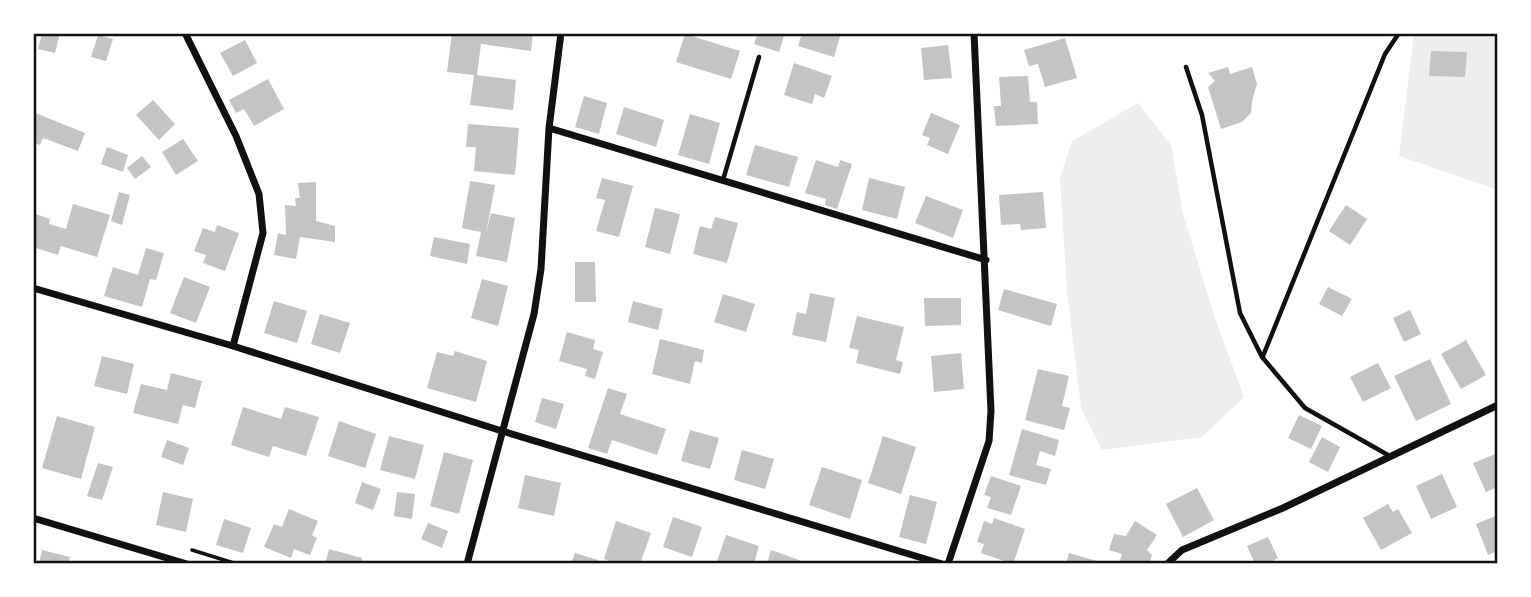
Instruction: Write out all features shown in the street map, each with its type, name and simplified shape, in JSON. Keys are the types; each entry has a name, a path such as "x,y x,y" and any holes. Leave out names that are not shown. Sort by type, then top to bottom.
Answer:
{"street":[{"path":"185,33 236,136 259,194 262,233 233,346"},
{"path":"467,564 534,314 541,270 549,128 561,33"},
{"path":"948,564 989,441 991,411 974,33"},
{"path":"549,128 986,260"},
{"path":"33,288 233,346 502,431 942,564"},
{"path":"1167,564 1182,550 1283,508 1498,405"},
{"path":"33,518 187,564"}],"lane":[{"path":"1262,356 1385,54 1399,33"},
{"path":"723,180 760,57"},
{"path":"1186,67 1202,116 1240,313 1262,356 1305,408 1388,456"}],"shaded area":[{"path":"1414,33 1498,33 1498,190 1399,156"},
{"path":"1138,103 1171,145 1183,214 1214,315 1244,397 1202,437 1102,450 1081,408 1067,292 1060,178 1072,141"}],"building":[{"path":"42,33 60,33 55,53 38,49"},
{"path":"452,33 533,33 531,51 481,44 477,75 516,80 513,110 470,105 474,75 447,72"},
{"path":"758,33 785,33 779,52 754,44"},
{"path":"802,33 841,33 834,57 798,46"},
{"path":"685,34 740,51 731,79 676,62"},
{"path":"98,35 113,39 106,61 91,57"},
{"path":"1065,38 1077,78 1045,87 1038,64 1029,66 1024,50"},
{"path":"245,40 257,63 233,76 220,53"},
{"path":"948,45 952,78 924,80 921,48"},
{"path":"1431,51 1467,52 1465,77 1429,76"},
{"path":"794,63 832,76 824,98 815,94 812,104 784,95"},
{"path":"1228,67 1230,74 1252,67 1257,84 1251,113 1242,122 1221,129 1208,87 1215,81 1208,73"},
{"path":"1028,76 1030,102 1037,102 1038,124 996,126 994,106 1001,106 999,77"},
{"path":"268,79 284,109 254,126 244,109 236,113 229,100"},
{"path":"584,96 607,103 599,134 575,127"},
{"path":"153,100 175,124 159,140 136,115"},
{"path":"624,107 664,120 656,147 616,134"},
{"path":"33,112 85,133 78,151 43,138 40,145 33,142"},
{"path":"931,113 960,125 948,154 927,145 930,138 922,135"},
{"path":"690,114 720,123 709,164 678,155"},
{"path":"468,124 519,128 515,175 474,171 476,147 466,147"},
{"path":"183,139 198,161 176,175 162,152"},
{"path":"755,145 798,157 789,187 746,175"},
{"path":"107,147 128,155 123,172 101,164"},
{"path":"142,156 151,167 135,179 127,168"},
{"path":"816,160 838,167 840,160 852,164 837,209 825,205 826,199 805,193"},
{"path":"602,178 633,186 619,237 596,231 605,200 596,198"},
{"path":"869,178 905,187 897,219 862,210"},
{"path":"470,181 495,185 486,234 491,213 515,218 507,262 476,256 481,232 462,228"},
{"path":"316,182 316,221 335,226 335,242 300,237 296,259 274,255 278,233 286,235 285,205 296,206 295,198 300,198 298,183"},
{"path":"119,192 130,195 122,225 111,221"},
{"path":"1043,192 1046,228 1021,230 1020,224 1001,225 999,195"},
{"path":"926,196 963,210 953,238 915,223"},
{"path":"73,204 110,215 97,257 61,246 58,255 33,247 33,213 50,219 49,224 66,229"},
{"path":"1346,205 1367,219 1350,245 1329,231"},
{"path":"655,208 680,214 670,254 645,247"},
{"path":"715,217 738,223 727,263 693,254 700,226 711,229"},
{"path":"217,225 239,233 225,271 203,263 206,255 194,251 203,228 215,232"},
{"path":"434,237 470,244 467,264 430,256"},
{"path":"146,248 164,253 156,280 150,279 142,307 104,296 113,267 138,275"},
{"path":"575,262 595,262 596,302 575,302"},
{"path":"184,277 210,287 196,323 170,313"},
{"path":"482,279 508,286 498,326 471,318"},
{"path":"1328,287 1352,299 1342,316 1319,304"},
{"path":"1004,289 1057,304 1051,326 998,310"},
{"path":"810,293 835,298 826,342 792,335 797,312 806,314"},
{"path":"723,294 755,304 746,332 714,322"},
{"path":"924,298 961,298 961,325 925,326"},
{"path":"274,301 307,311 297,343 264,333"},
{"path":"633,301 663,309 658,330 628,322"},
{"path":"1410,310 1421,334 1404,342 1393,318"},
{"path":"320,314 350,323 340,353 311,344"},
{"path":"857,316 904,327 896,360 903,362 900,374 856,363 859,350 849,348"},
{"path":"567,332 595,340 593,349 603,352 595,379 585,376 587,369 559,361"},
{"path":"660,339 704,350 702,363 695,361 690,384 652,374"},
{"path":"1466,340 1486,375 1461,389 1441,354"},
{"path":"455,351 487,361 476,402 427,388 437,352 453,356"},
{"path":"961,353 964,389 934,392 931,356"},
{"path":"102,356 134,364 127,394 94,386"},
{"path":"1430,359 1451,404 1416,421 1394,376"},
{"path":"1378,363 1391,388 1363,402 1350,377"},
{"path":"1038,369 1069,376 1062,406 1070,408 1064,430 1025,420"},
{"path":"171,373 202,381 195,408 183,405 178,424 133,413 141,384 167,390"},
{"path":"608,388 627,394 620,414 666,429 657,455 612,440 607,454 588,448"},
{"path":"542,398 564,404 556,429 535,422"},
{"path":"243,407 281,419 285,407 319,417 306,456 273,446 269,457 231,445"},
{"path":"1299,415 1322,426 1311,449 1288,438"},
{"path":"57,416 95,427 81,479 42,468"},
{"path":"339,421 376,434 365,468 328,456"},
{"path":"1022,429 1059,440 1055,456 1040,451 1036,465 1051,469 1046,485 1009,475"},
{"path":"690,430 719,438 710,469 681,461"},
{"path":"389,436 424,445 415,479 380,470"},
{"path":"883,436 916,447 901,494 868,483"},
{"path":"1322,437 1340,447 1328,472 1309,462"},
{"path":"167,440 189,448 183,465 161,457"},
{"path":"742,450 774,459 765,489 734,480"},
{"path":"444,452 473,460 459,514 430,506"},
{"path":"1498,453 1498,487 1486,492 1473,463"},
{"path":"98,463 113,467 102,500 87,496"},
{"path":"822,467 862,480 850,519 809,505"},
{"path":"1442,474 1457,507 1431,519 1416,486"},
{"path":"525,475 561,483 554,516 518,508"},
{"path":"991,476 1021,486 1011,515 987,508 991,497 984,495"},
{"path":"362,482 381,489 373,510 355,503"},
{"path":"1197,488 1214,520 1183,537 1166,504"},
{"path":"163,492 193,499 186,532 156,525"},
{"path":"397,492 415,494 412,519 394,516"},
{"path":"910,495 937,502 926,544 899,537"},
{"path":"1388,504 1393,512 1398,509 1412,533 1381,550 1363,518"},
{"path":"289,509 318,521 312,535 317,538 310,555 294,549 291,558 264,547 274,524 282,527"},
{"path":"1498,515 1498,551 1488,555 1476,524"},
{"path":"673,517 702,527 692,557 663,547"},
{"path":"994,518 1025,529 1013,564 981,553 984,544 977,542 984,521 992,524"},
{"path":"224,519 251,528 243,553 216,545"},
{"path":"616,521 651,533 640,564 618,564 604,559"},
{"path":"1135,521 1157,535 1147,550 1152,555 1149,564 1119,564 1122,554 1109,550 1114,534 1126,536"},
{"path":"428,523 448,531 442,548 421,539"},
{"path":"726,535 759,546 754,564 716,564"},
{"path":"1268,537 1278,558 1267,564 1255,564 1247,546"},
{"path":"329,549 362,558 361,564 325,564"},
{"path":"42,550 70,557 68,564 39,564"},
{"path":"771,550 802,561 801,564 767,564"},
{"path":"575,553 598,560 597,564 571,564"},
{"path":"1069,553 1097,561 1096,564 1066,564"}]}
